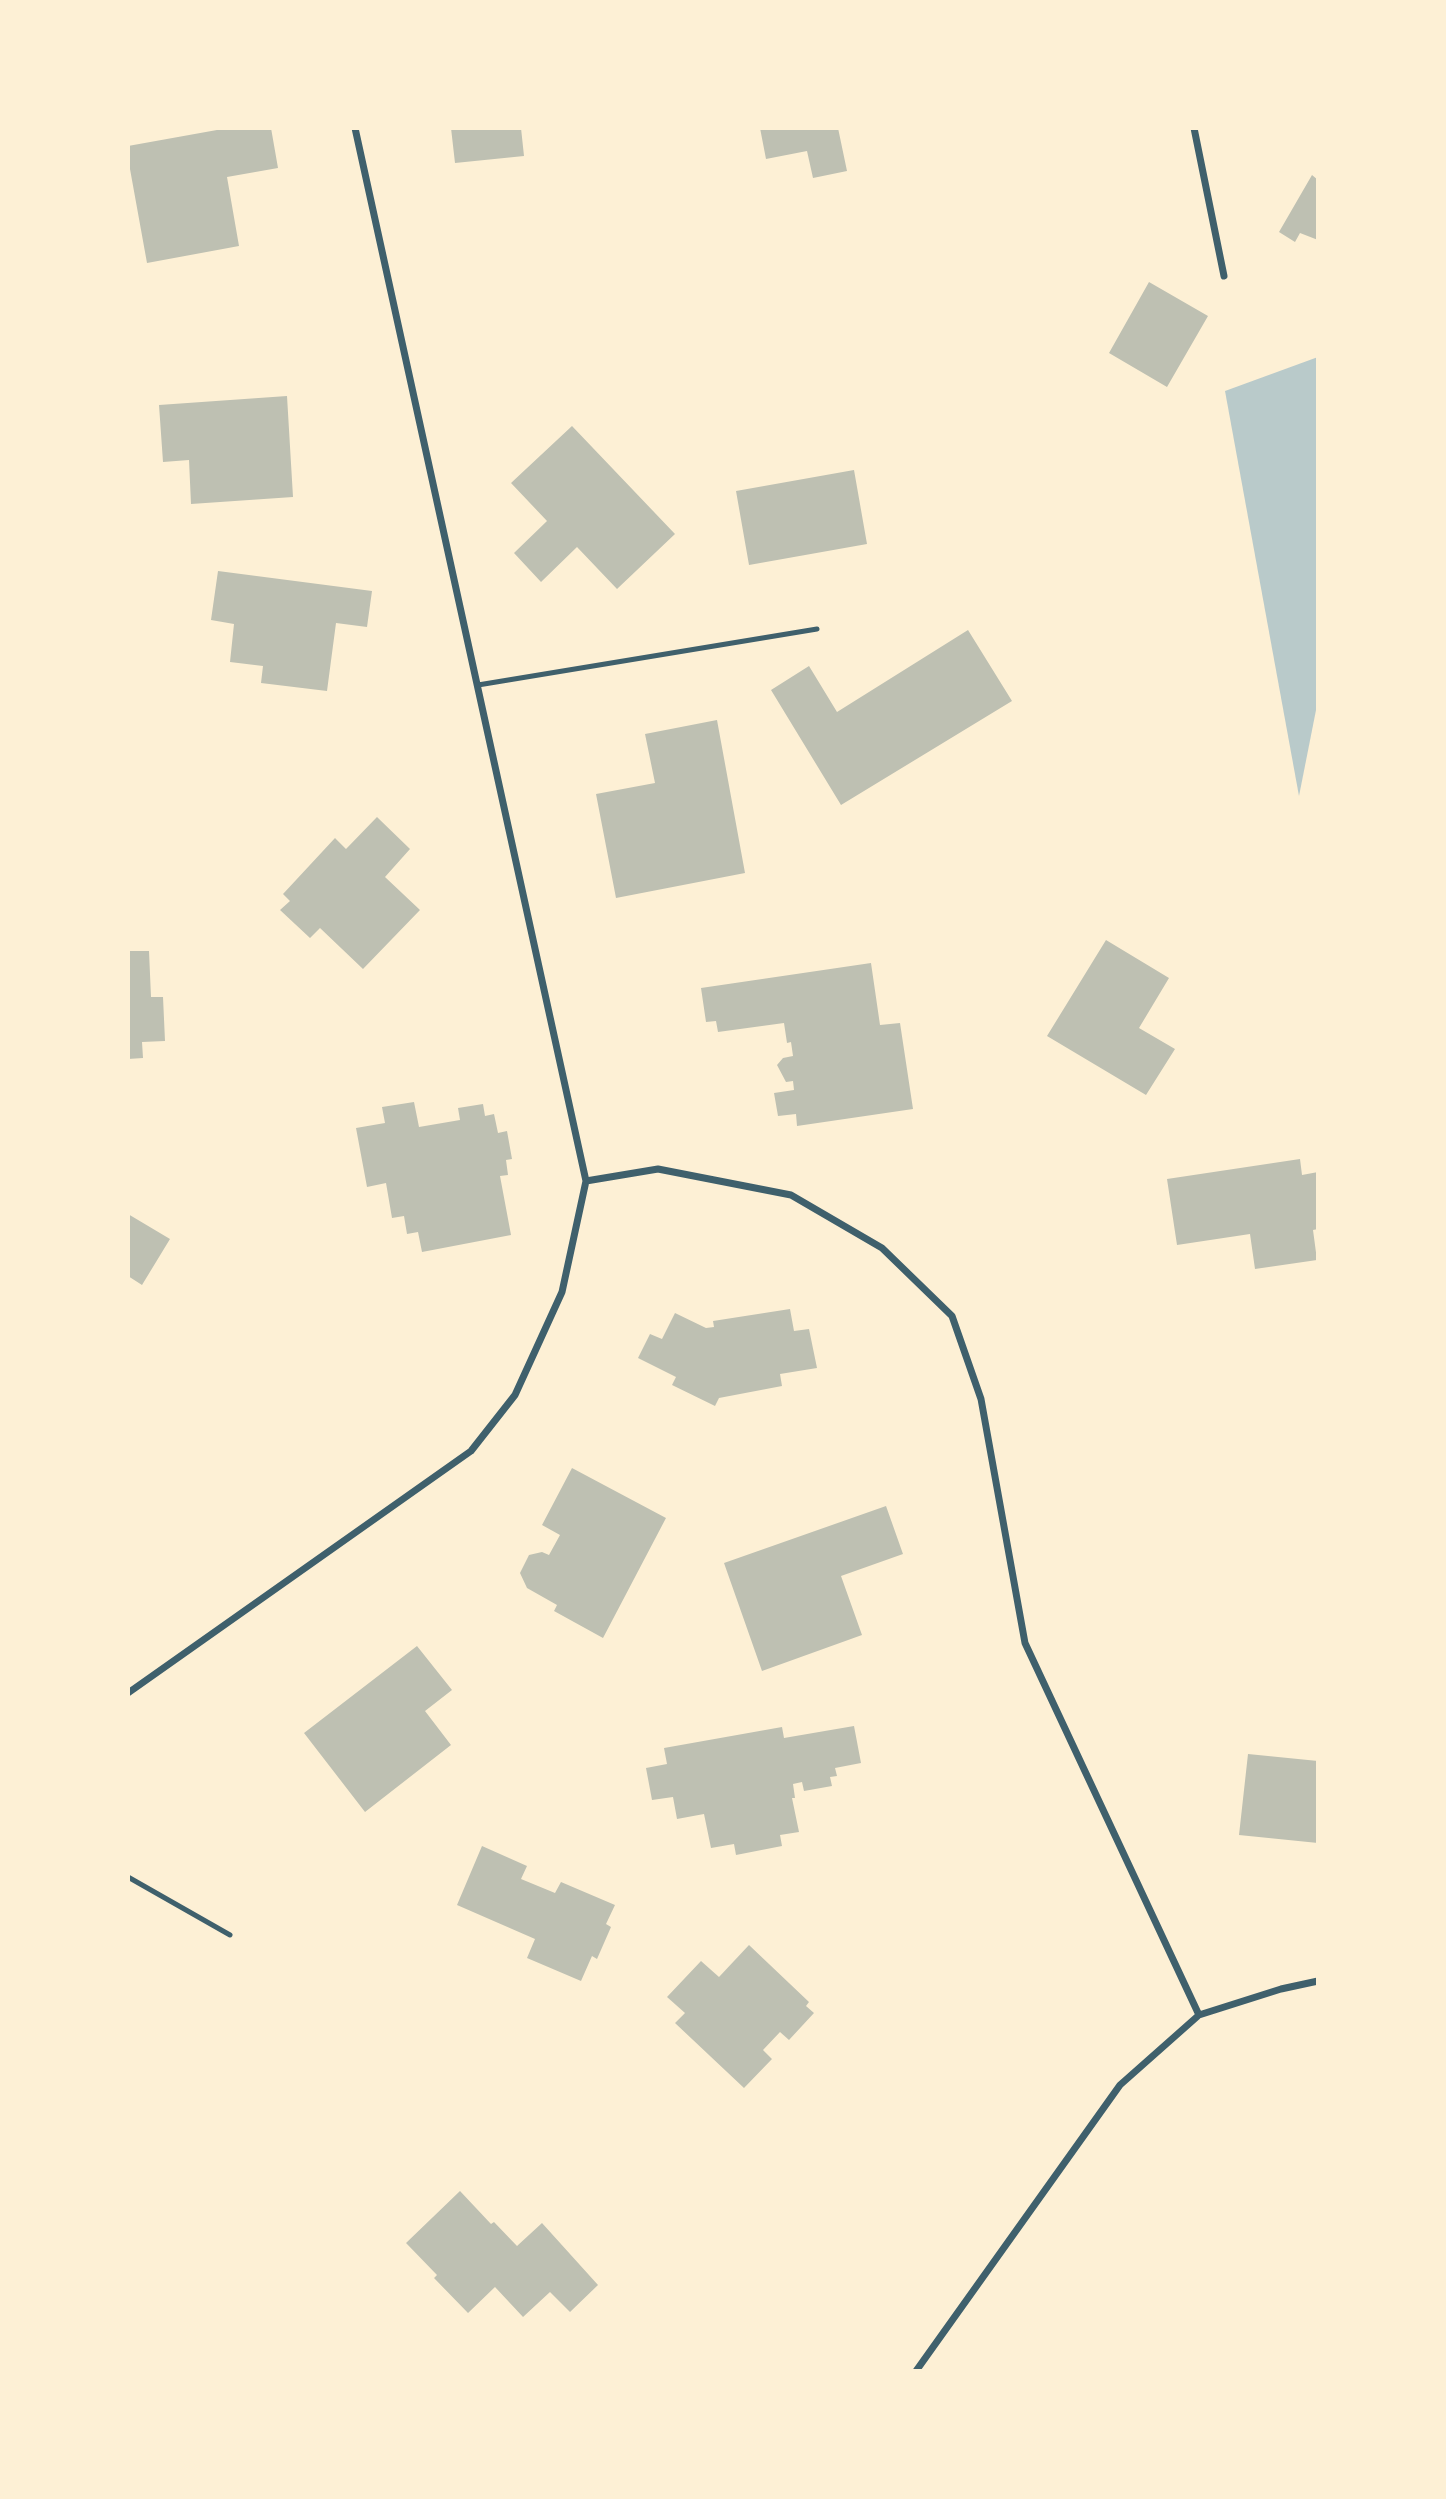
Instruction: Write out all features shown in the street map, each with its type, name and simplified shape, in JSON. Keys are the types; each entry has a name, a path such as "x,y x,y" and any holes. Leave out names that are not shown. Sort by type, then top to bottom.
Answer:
{"street":[{"path":"128,1693 471,1451 515,1395 562,1292 586,1181 355,128"},
{"path":"1194,128 1224,276"},
{"path":"586,1181 658,1170 791,1195 881,1248 952,1316 981,1399 1025,1643 1199,2015"},
{"path":"916,2371 1120,2085 1199,2015 1318,1981"}],"lane":[{"path":"478,685 817,629"},
{"path":"128,1877 230,1935"}],"shaded area":[{"path":"1318,357 1318,700 1299,796 1225,391"}],"building":[{"path":"228,128 271,128 278,168 227,177 239,246 147,263 128,146"},
{"path":"451,128 521,128 524,156 455,163"},
{"path":"760,128 838,128 847,171 813,178 807,151 766,159"},
{"path":"1312,175 1318,180 1318,240 1300,233 1295,242 1279,232"},
{"path":"1149,282 1208,316 1167,387 1109,353"},
{"path":"287,396 293,497 191,504 189,460 163,462 159,405"},
{"path":"572,426 675,534 617,589 577,547 541,582 514,553 547,521 511,483"},
{"path":"854,470 867,544 749,565 736,491"},
{"path":"218,571 372,591 367,627 336,623 327,691 261,683 263,666 230,662 234,624 211,620"},
{"path":"968,630 1012,701 841,805 771,690 809,666 837,712"},
{"path":"717,720 745,873 616,898 596,794 655,783 645,734"},
{"path":"377,817 410,849 385,877 420,910 363,969 320,928 310,938 280,910 290,901 283,894 335,838 346,849"},
{"path":"1106,940 1169,978 1139,1028 1175,1049 1146,1095 1047,1036"},
{"path":"128,951 149,951 151,997 163,997 165,1041 142,1042 143,1058 128,1059"},
{"path":"871,963 880,1025 900,1023 913,1109 797,1126 796,1114 778,1116 774,1093 794,1090 793,1081 786,1082 777,1065 783,1058 793,1056 791,1042 787,1043 784,1023 718,1032 716,1021 706,1022 701,988"},
{"path":"414,1102 419,1127 460,1120 458,1108 483,1104 485,1116 494,1114 498,1133 507,1131 512,1159 506,1160 508,1175 500,1176 511,1235 422,1252 418,1232 407,1234 404,1216 392,1218 386,1183 367,1187 356,1128 385,1123 382,1107"},
{"path":"1300,1159 1302,1175 1318,1172 1318,1229 1313,1230 1317,1260 1255,1269 1250,1234 1177,1245 1167,1179"},
{"path":"128,1214 170,1239 142,1285 128,1276"},
{"path":"790,1309 794,1331 809,1329 817,1368 780,1374 782,1386 719,1398 715,1406 672,1385 676,1377 638,1358 650,1334 662,1339 675,1313 706,1328 714,1327 713,1321"},
{"path":"572,1468 666,1518 603,1638 554,1611 557,1605 527,1588 520,1573 529,1555 542,1552 549,1555 560,1535 542,1525"},
{"path":"886,1506 903,1554 841,1576 862,1635 762,1671 724,1563"},
{"path":"417,1646 452,1690 425,1711 451,1745 365,1812 304,1733"},
{"path":"854,1726 861,1763 835,1768 837,1776 830,1777 832,1786 804,1791 802,1782 793,1784 795,1798 792,1798 799,1832 780,1835 782,1846 736,1855 734,1844 711,1848 704,1814 677,1819 673,1797 652,1800 646,1768 667,1764 664,1748 782,1727 784,1738"},
{"path":"1248,1754 1318,1761 1318,1843 1239,1835"},
{"path":"482,1846 527,1866 521,1879 555,1893 561,1882 615,1905 606,1924 611,1927 597,1959 592,1956 581,1981 527,1958 535,1939 457,1905"},
{"path":"749,1945 809,2002 806,2006 814,2013 789,2040 780,2032 763,2050 772,2059 744,2088 675,2023 685,2013 667,1997 701,1961 719,1977"},
{"path":"460,2191 491,2224 494,2222 517,2246 542,2223 598,2285 570,2312 550,2292 523,2317 495,2287 468,2313 434,2278 437,2275 406,2243"}]}
